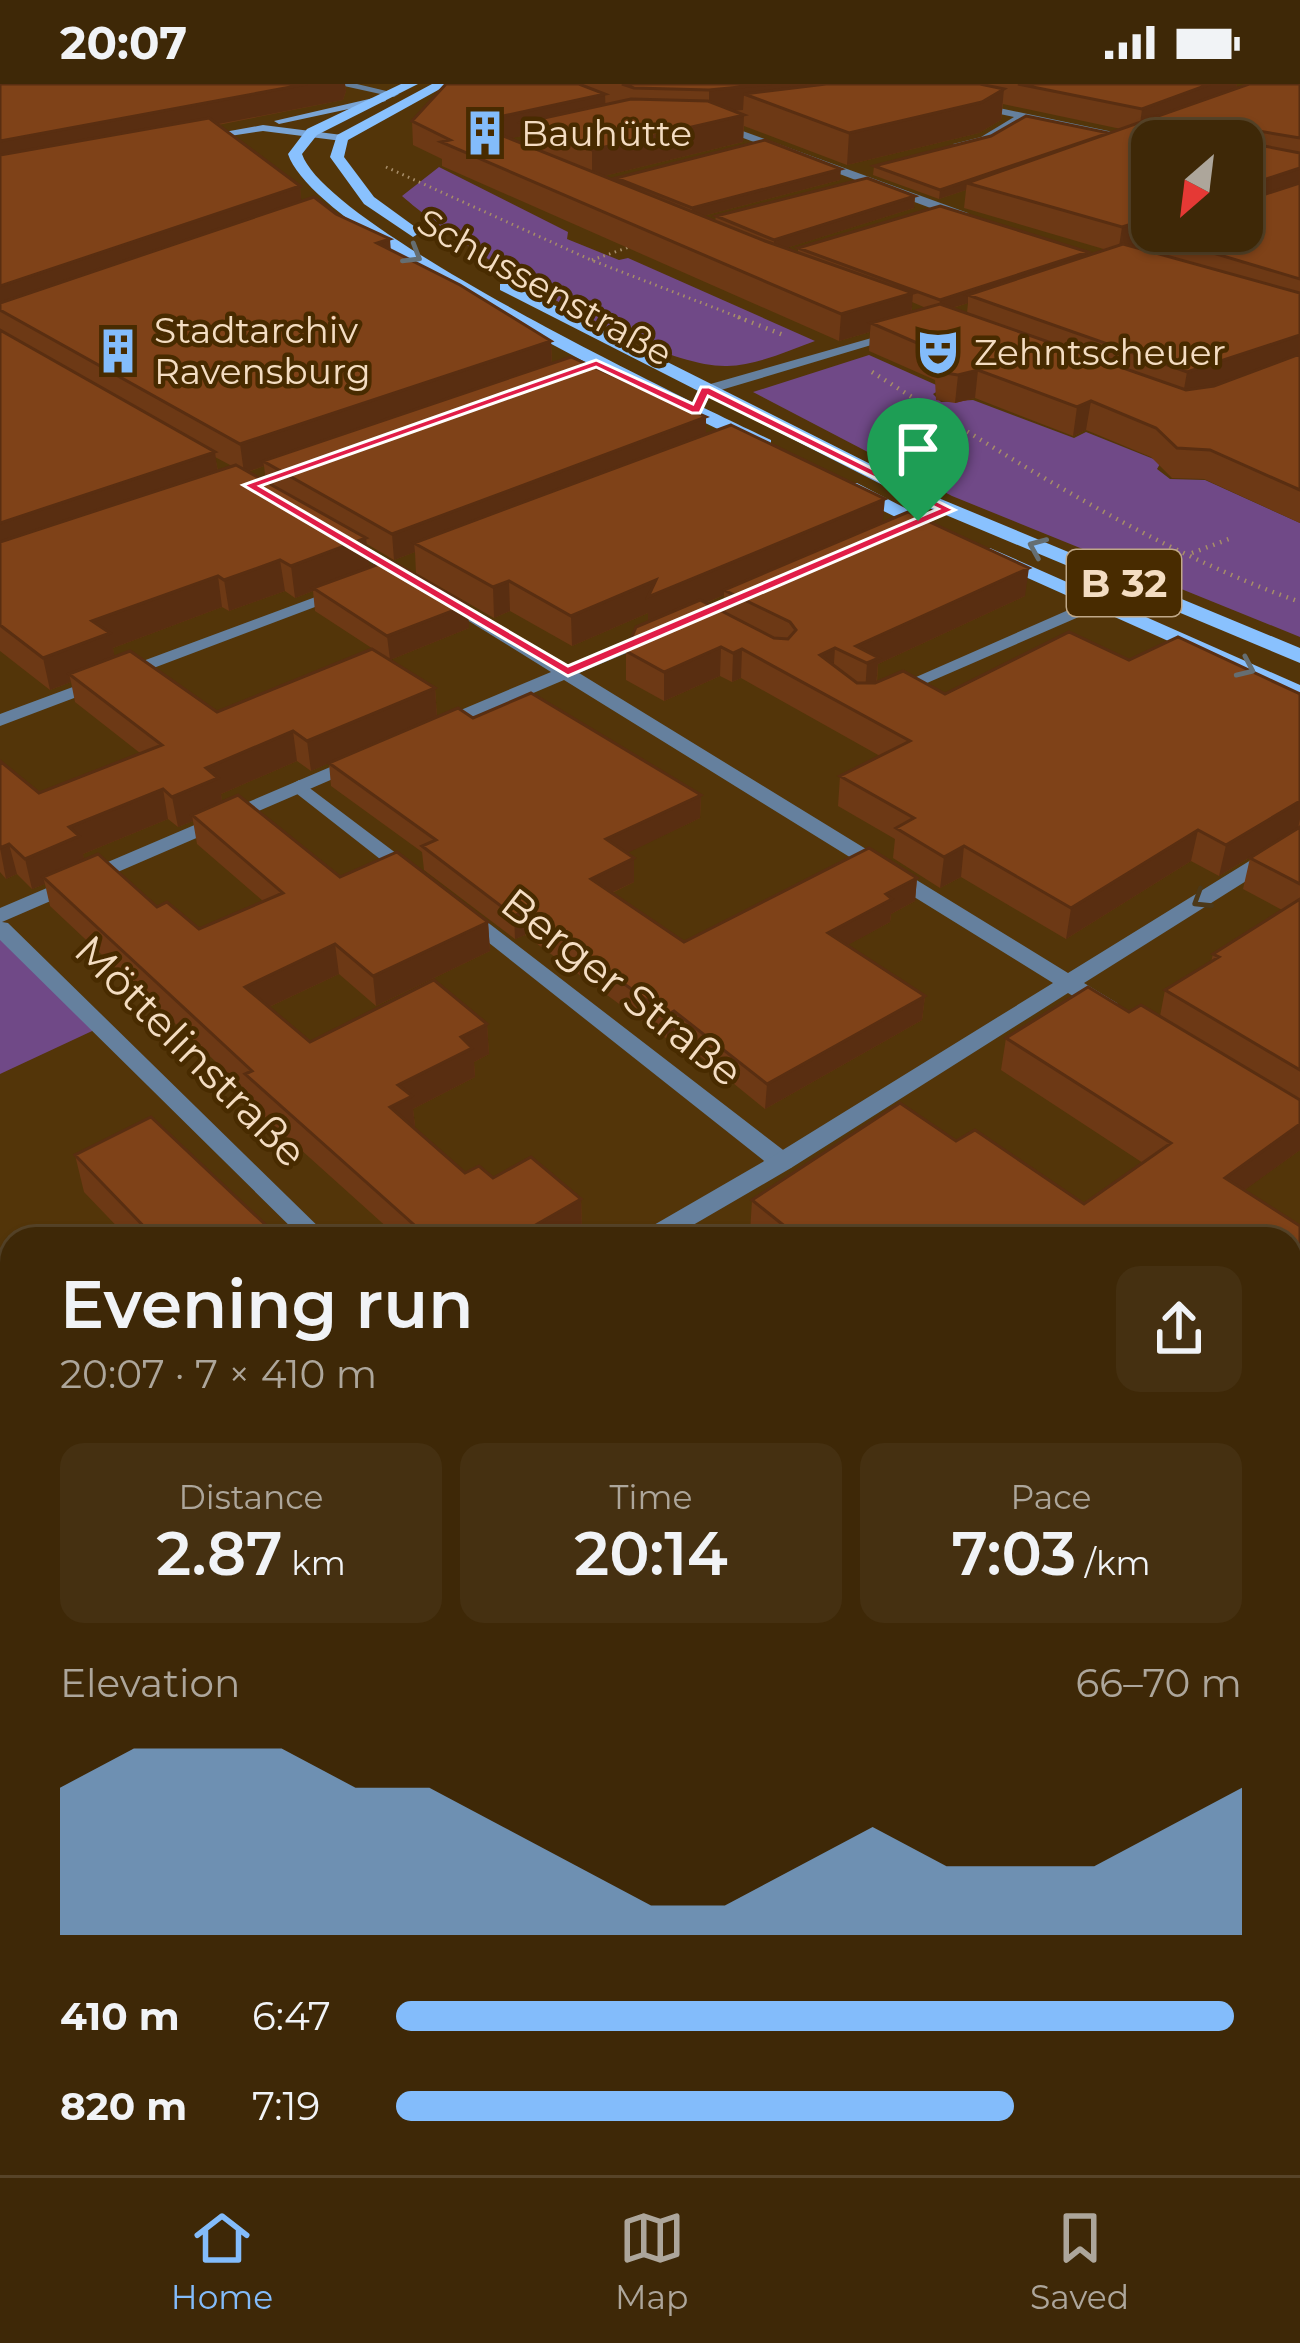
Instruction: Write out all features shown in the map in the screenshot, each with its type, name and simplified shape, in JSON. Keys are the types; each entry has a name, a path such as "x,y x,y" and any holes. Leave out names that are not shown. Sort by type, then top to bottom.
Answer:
{"main road":[{"path":"244,128 308,137 411,84"},
{"path":"172,143 342,138 442,84"},
{"path":"190,140 388,96"},
{"name":"Schussenstraße","path":"308,137 296,154 301,172 333,210 587,366 696,410 787,456"},
{"name":"Schussenstraße","path":"342,138 338,157 352,185 386,216 427,240"},
{"name":"Schussenstraße","path":"488,276 949,510 1300,656"},
{"name":"B 32","path":"826,475 1300,693"}],"street":[{"path":"340,84 388,96"},
{"path":"964,104 1131,139"},
{"path":"944,149 985,139 1025,115"},
{"path":"691,122 749,118"},
{"path":"709,122 844,180 864,182 979,221"},
{"path":"1115,147 1131,142"},
{"path":"844,180 884,164"},
{"path":"907,219 962,200"},
{"path":"696,410 705,390 915,329"},
{"path":"870,542 949,510"},
{"path":"325,528 568,672 1126,1018"},
{"path":"378,580 422,563"},
{"path":"0,721 356,588"},
{"path":"864,704 1098,602"},
{"path":"423,734 678,625"},
{"path":"0,916 382,751"},
{"name":"Berger Straße","path":"299,786 782,1162"},
{"path":"670,1227 782,1162 1300,838"},
{"name":"Möttelinstraße","path":"0,928 306,1227"}],"path":[{"path":"380,165 591,260 836,354 897,384 1048,482 1255,586 1300,602"},
{"path":"591,260 640,244"},
{"path":"1191,554 1228,539"}],"shaded area":[{"path":"439,167 568,232 567,239 619,260 628,258 815,341 727,366 652,348 605,327 510,273 402,196"},
{"path":"869,355 943,388 933,394 941,402 973,400 1074,438 1086,432 1161,462 1157,469 1170,479 1205,480 1300,523 1300,637 952,496 753,392"},
{"path":"0,928 105,1025 0,1074"}],"building":[{"path":"0,84 307,84 0,141"},
{"path":"446,84 579,84 605,94 503,116 501,135 765,241 913,293 841,314 441,142 450,140 412,121"},
{"path":"622,84 771,84 709,90"},
{"path":"826,84 980,84 1004,89 982,102 849,133 744,94"},
{"path":"1018,84 1210,84 1142,109"},
{"path":"1249,84 1300,84 1300,138 1263,132 1263,120 1146,120"},
{"path":"631,99 708,101 744,115 592,150 521,123"},
{"path":"1026,116 1109,133 940,190 874,166 991,136"},
{"path":"209,118 300,186 0,286 0,155"},
{"path":"1131,125 1131,224 1122,227 967,183"},
{"path":"765,140 841,169 692,208 616,178"},
{"path":"1263,146 1300,153 1300,168 1263,180"},
{"path":"867,178 915,196 774,240 716,216"},
{"path":"1300,183 1300,279 1210,252 1263,252 1263,195"},
{"path":"314,197 336,214 390,239 377,243 460,285 551,341 240,444 0,310 0,303"},
{"path":"940,206 1088,252 940,300 798,248"},
{"path":"1123,244 1131,246 1131,252 1152,252 1300,293 1300,335 1187,372 968,295"},
{"path":"940,304 1186,390 1214,386 1300,354 1300,490 1210,450 1177,448 1156,428 1091,401 1077,407 978,370 958,375 939,372 938,352 871,323"},
{"path":"0,330 215,452 0,523"},
{"path":"571,357 706,417 392,534 263,461"},
{"path":"731,425 885,499 648,597 656,580 571,616 509,581 493,587 414,543"},
{"path":"236,465 366,538 291,566 280,560 224,580 218,576 92,621 110,633 43,658 0,625 0,542"},
{"path":"908,512 1029,568 856,646 879,658 867,663 835,648 820,655 857,683 875,683 903,671 945,694 1069,632 1129,660 1178,637 1300,694 1300,801 1226,845 1198,830 1071,908 964,846 944,857 896,828 914,818 840,776 910,741 742,649 733,653 721,647 664,672 626,651 636,627 700,600 774,638 788,639 796,630 790,622 724,590"},
{"path":"390,560 468,605 387,636 313,588"},
{"path":"372,649 435,688 307,741 293,731 206,768 218,778 172,797 163,789 69,827 79,836 25,859 9,844 0,848 0,761 39,793 162,745 69,674 130,651 217,712"},
{"path":"531,693 701,795 606,839 634,858 591,879 684,942 869,848 917,878 886,894 892,899 828,933 925,996 767,1084 674,1011 667,1015 524,911 514,916 422,846 436,840 329,763 458,708 473,718"},
{"path":"238,795 340,877 397,852 488,922 373,976 335,944 245,987 310,1042 434,980 487,1024 461,1037 472,1048 398,1085 412,1096 390,1107 465,1173 479,1166 493,1178 531,1157 581,1199 532,1227 417,1227 245,1074 252,1071 43,877 98,854 157,907 167,902 199,929 283,893 192,815"},
{"path":"1300,827 1300,884 1250,858"},
{"path":"1300,899 1300,1070 1165,990"},
{"path":"1088,987 1129,1012 1141,1005 1300,1100 1300,1124 1225,1178 1300,1227 786,1227 752,1200 900,1103 956,1141 975,1130 1084,1204 1171,1143 1006,1038"},
{"path":"151,1117 268,1227 144,1227 75,1155"}],"place":[{"name":"Bauhütte","path":"485,133"},
{"name":"Stadtarchiv Ravensburg","path":"118,351"},
{"name":"Zehntscheuer","path":"938,352"}],"route":[{"path":"596,363 696,410 705,390 949,510 918,521 568,672 249,485 596,363"}]}
